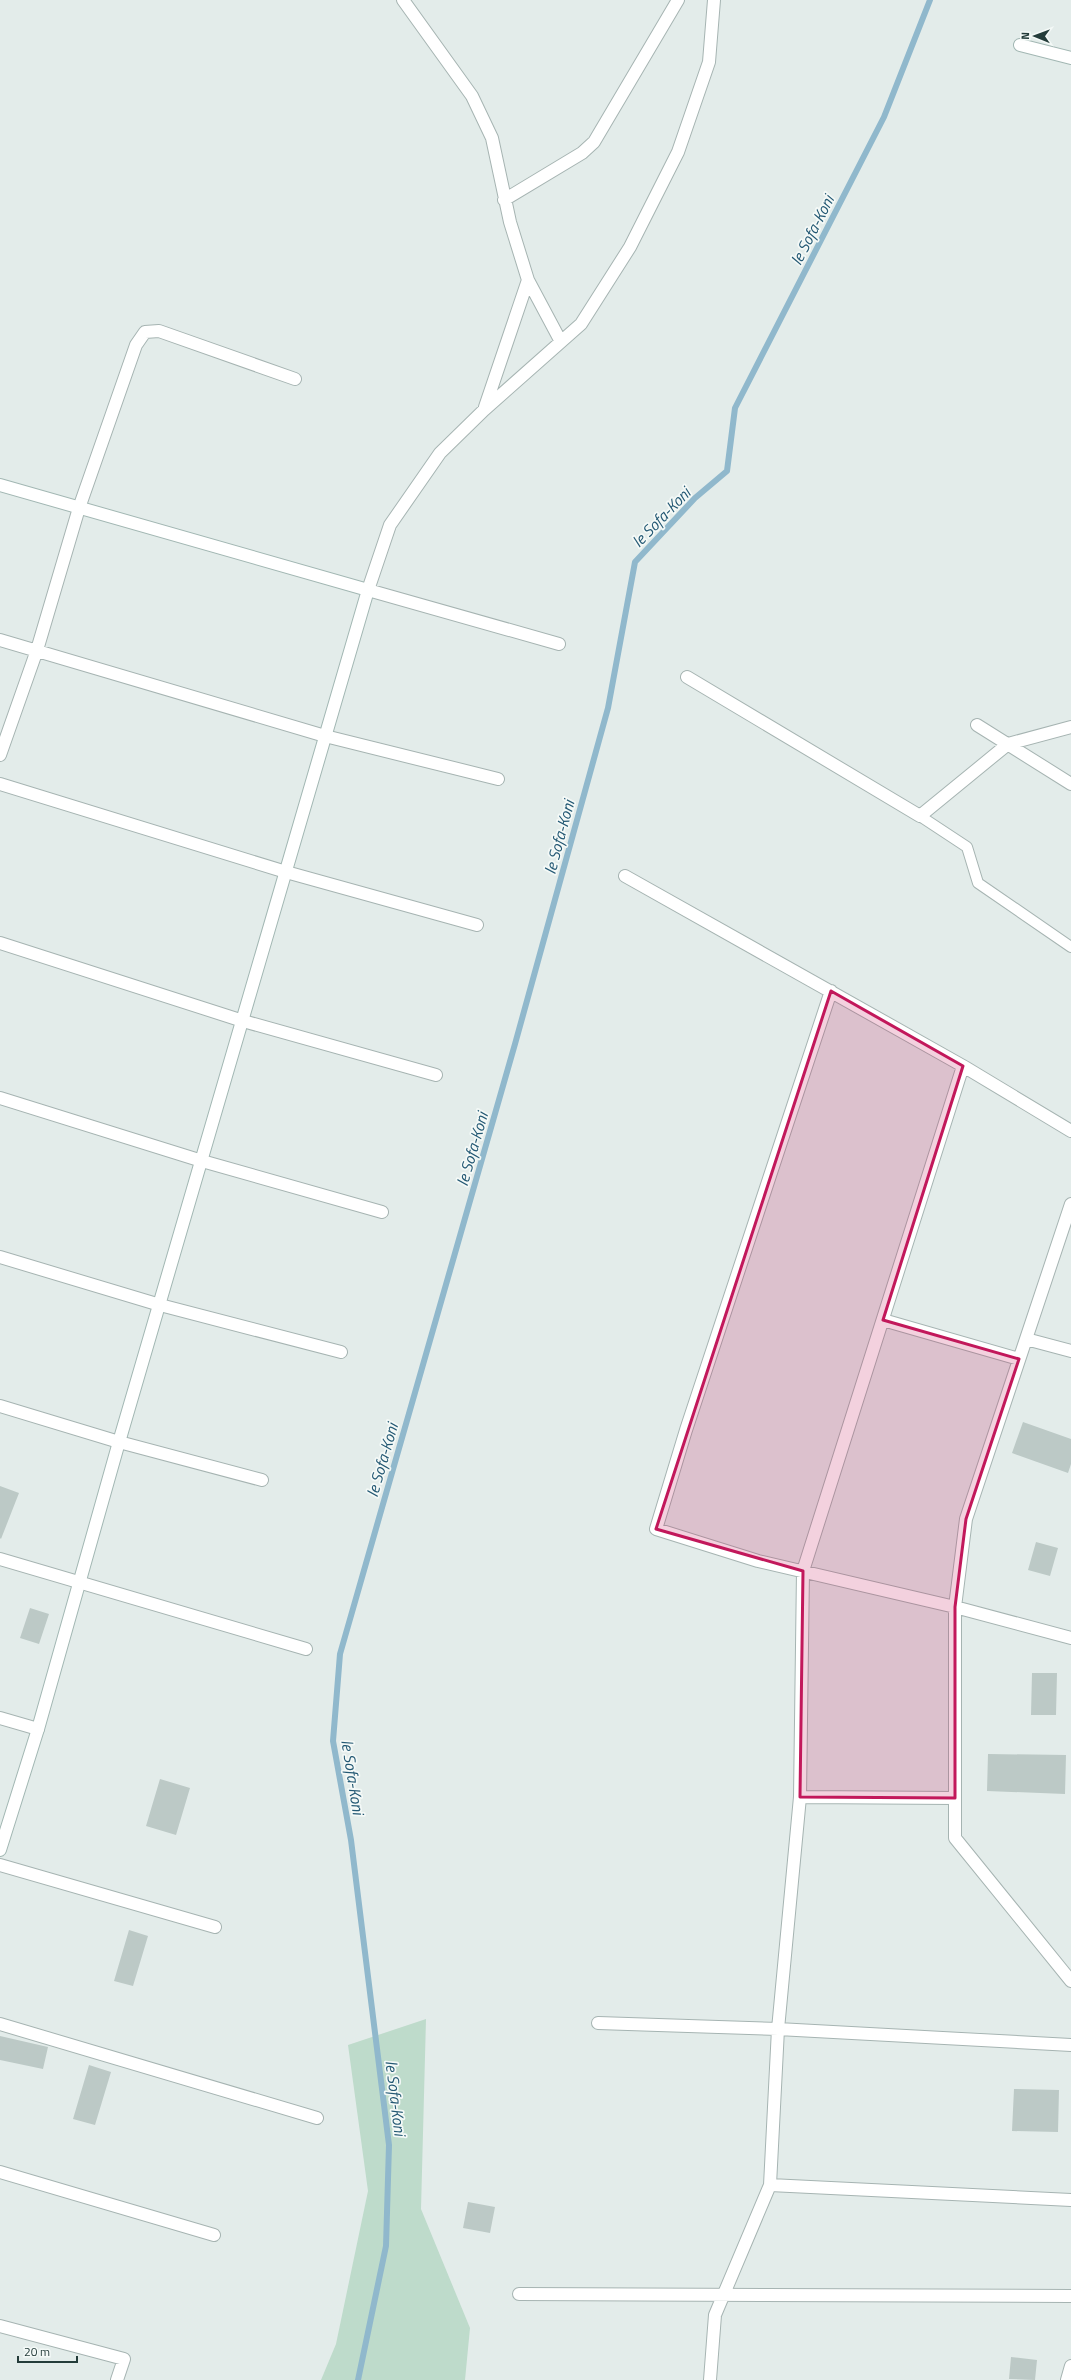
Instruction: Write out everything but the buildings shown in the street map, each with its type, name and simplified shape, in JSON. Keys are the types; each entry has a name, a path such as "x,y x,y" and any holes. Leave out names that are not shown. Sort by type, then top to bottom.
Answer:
{"street":[{"path":"403,0 472,96 492,138 504,200 528,280 560,340"},
{"path":"504,200 582,153 594,142 678,0"},
{"path":"0,1850 38,1729 119,1442 325,736 368,590 390,525 440,453 484,410 560,340 580,324 630,247 678,152 709,62 714,0"},
{"path":"1020,46 1071,58"},
{"path":"484,410 528,280"},
{"path":"0,755 36,650 79,508 136,345 145,332 159,331 295,379"},
{"path":"0,485 559,644"},
{"path":"0,640 325,736 498,779"},
{"path":"687,677 920,816 1008,744 1071,727"},
{"path":"977,725 1071,784"},
{"path":"0,784 286,872 477,925"},
{"path":"625,876 832,991 963,1066 1071,1131"},
{"path":"0,943 243,1021 436,1075"},
{"path":"832,991 686,1430 656,1529 758,1561 955,1607 1071,1638"},
{"path":"710,2380 715,2315 770,2185 778,2029 800,1797 803,1571 963,1066"},
{"path":"0,1098 202,1161 382,1212"},
{"path":"1071,1204 966,1518 955,1607 955,1838 1071,1981"},
{"path":"0,1257 160,1305 341,1352"},
{"path":"883,1320 1019,1359"},
{"path":"1026,1339 1071,1351"},
{"path":"0,1406 119,1442 262,1480"},
{"path":"0,1559 79,1581 306,1650"},
{"path":"0,1718 38,1729"},
{"path":"800,1797 955,1798"},
{"path":"0,1865 216,1927"},
{"path":"598,2023 778,2029 1071,2045"},
{"path":"0,2024 317,2118"},
{"path":"0,2172 214,2235"},
{"path":"770,2185 1071,2200"},
{"path":"519,2294 1071,2296"},
{"path":"0,2326 124,2359 117,2380"},
{"path":"1067,2380 1071,2366"}],"lane":[{"path":"920,816 967,847 978,883 1071,947"}],"highlighted area":[{"path":"831,991 963,1066 883,1320 1019,1359 966,1519 955,1607 955,1798 800,1797 803,1571 656,1529"}],"green space":[{"path":"426,2019 421,2209 470,2328 465,2380 321,2380 336,2344 368,2191 348,2045"}],"waterway":[{"name":"le Sofa-Koni","path":"358,2380 386,2246 389,2145 351,1840 333,1741 340,1654 515,1044 608,708 635,562 695,498 727,471 735,408 884,117 930,0"}]}
